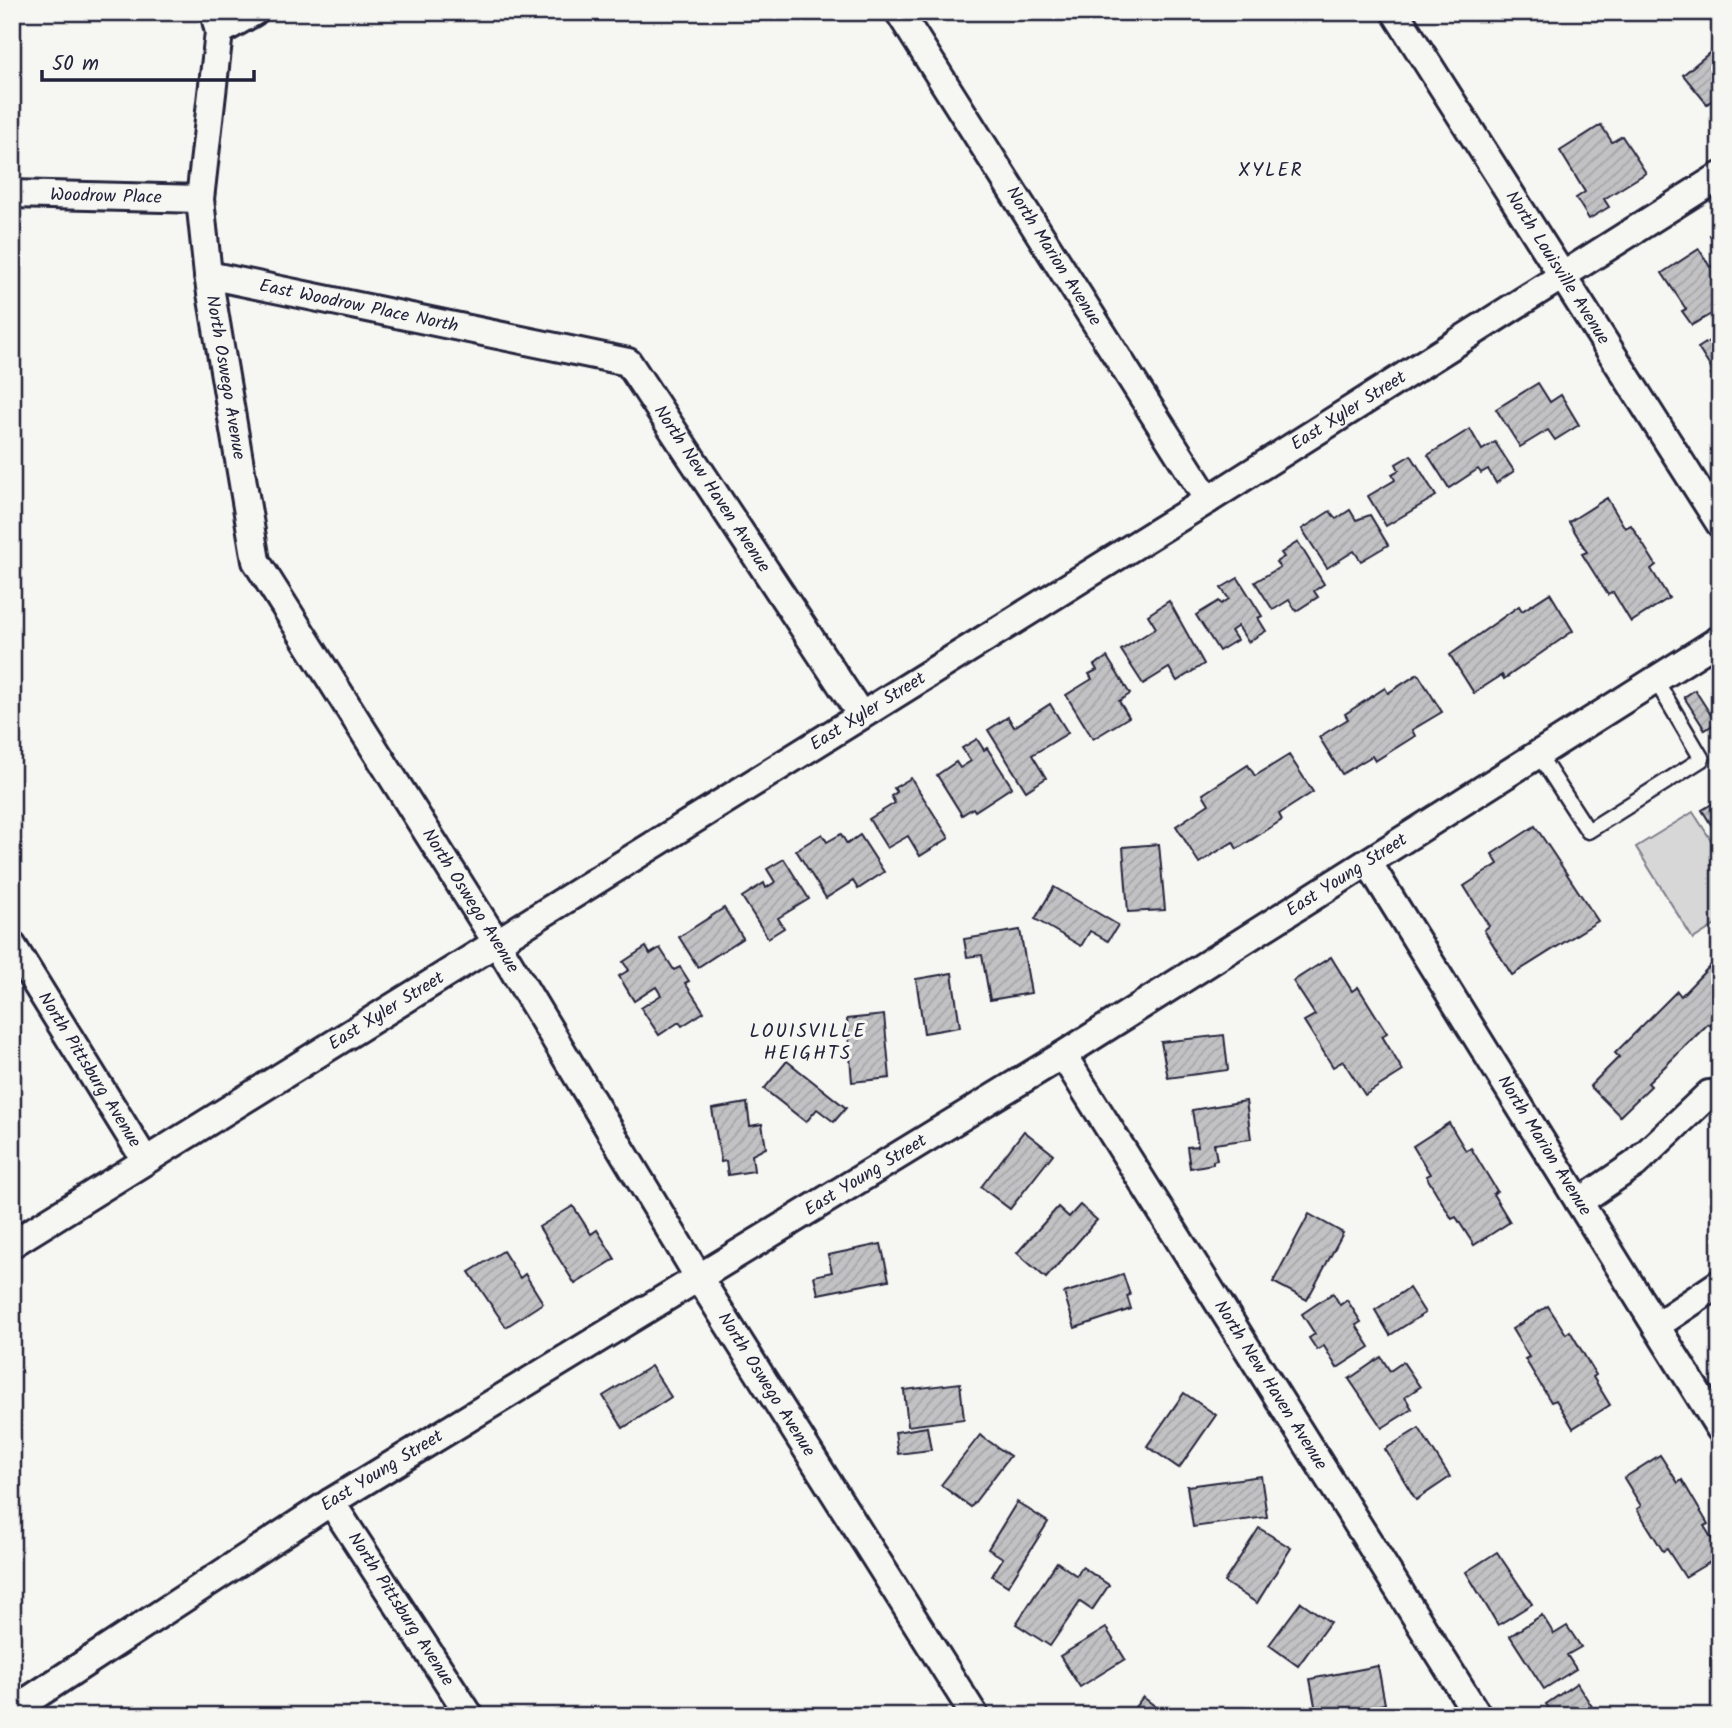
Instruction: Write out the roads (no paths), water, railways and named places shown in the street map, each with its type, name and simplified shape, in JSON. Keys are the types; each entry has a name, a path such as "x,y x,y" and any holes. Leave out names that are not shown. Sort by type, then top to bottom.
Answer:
{"street":[{"path":"217,22 254,12"},
{"name":"North Marion Avenue","path":"899,12 1208,500"},
{"name":"North Louisville Avenue","path":"1395,12 1720,524"},
{"name":"North Oswego Avenue","path":"217,22 200,199 208,275 256,561 497,943 699,1278 975,1716"},
{"name":"East Xyler Street","path":"12,1244 1208,500 1720,176"},
{"name":"Woodrow Place","path":"12,194 200,199"},
{"name":"East Woodrow Place North","path":"208,275 511,338"},
{"name":"North New Haven Avenue","path":"511,338 628,362 861,715"},
{"name":"East Young Street","path":"26,1709 331,1502 1063,1055 1537,752 1720,639"},
{"name":"North Marion Avenue","path":"1368,862 1720,1429"},
{"name":"North Pittsburg Avenue","path":"12,944 145,1160"},
{"name":"North New Haven Avenue","path":"1063,1055 1478,1716"},
{"path":"1579,1202 1635,1164 1709,1094 1720,1094"},
{"path":"1656,1326 1720,1283"},
{"name":"North Pittsburg Avenue","path":"331,1502 470,1716"}],"lane":[{"path":"1537,752 1588,831 1702,760 1655,679"}],"district":[{"name":"XYLER","path":"1271,171"},
{"name":"LOUISVILLE HEIGHTS","path":"808,1043"}]}
